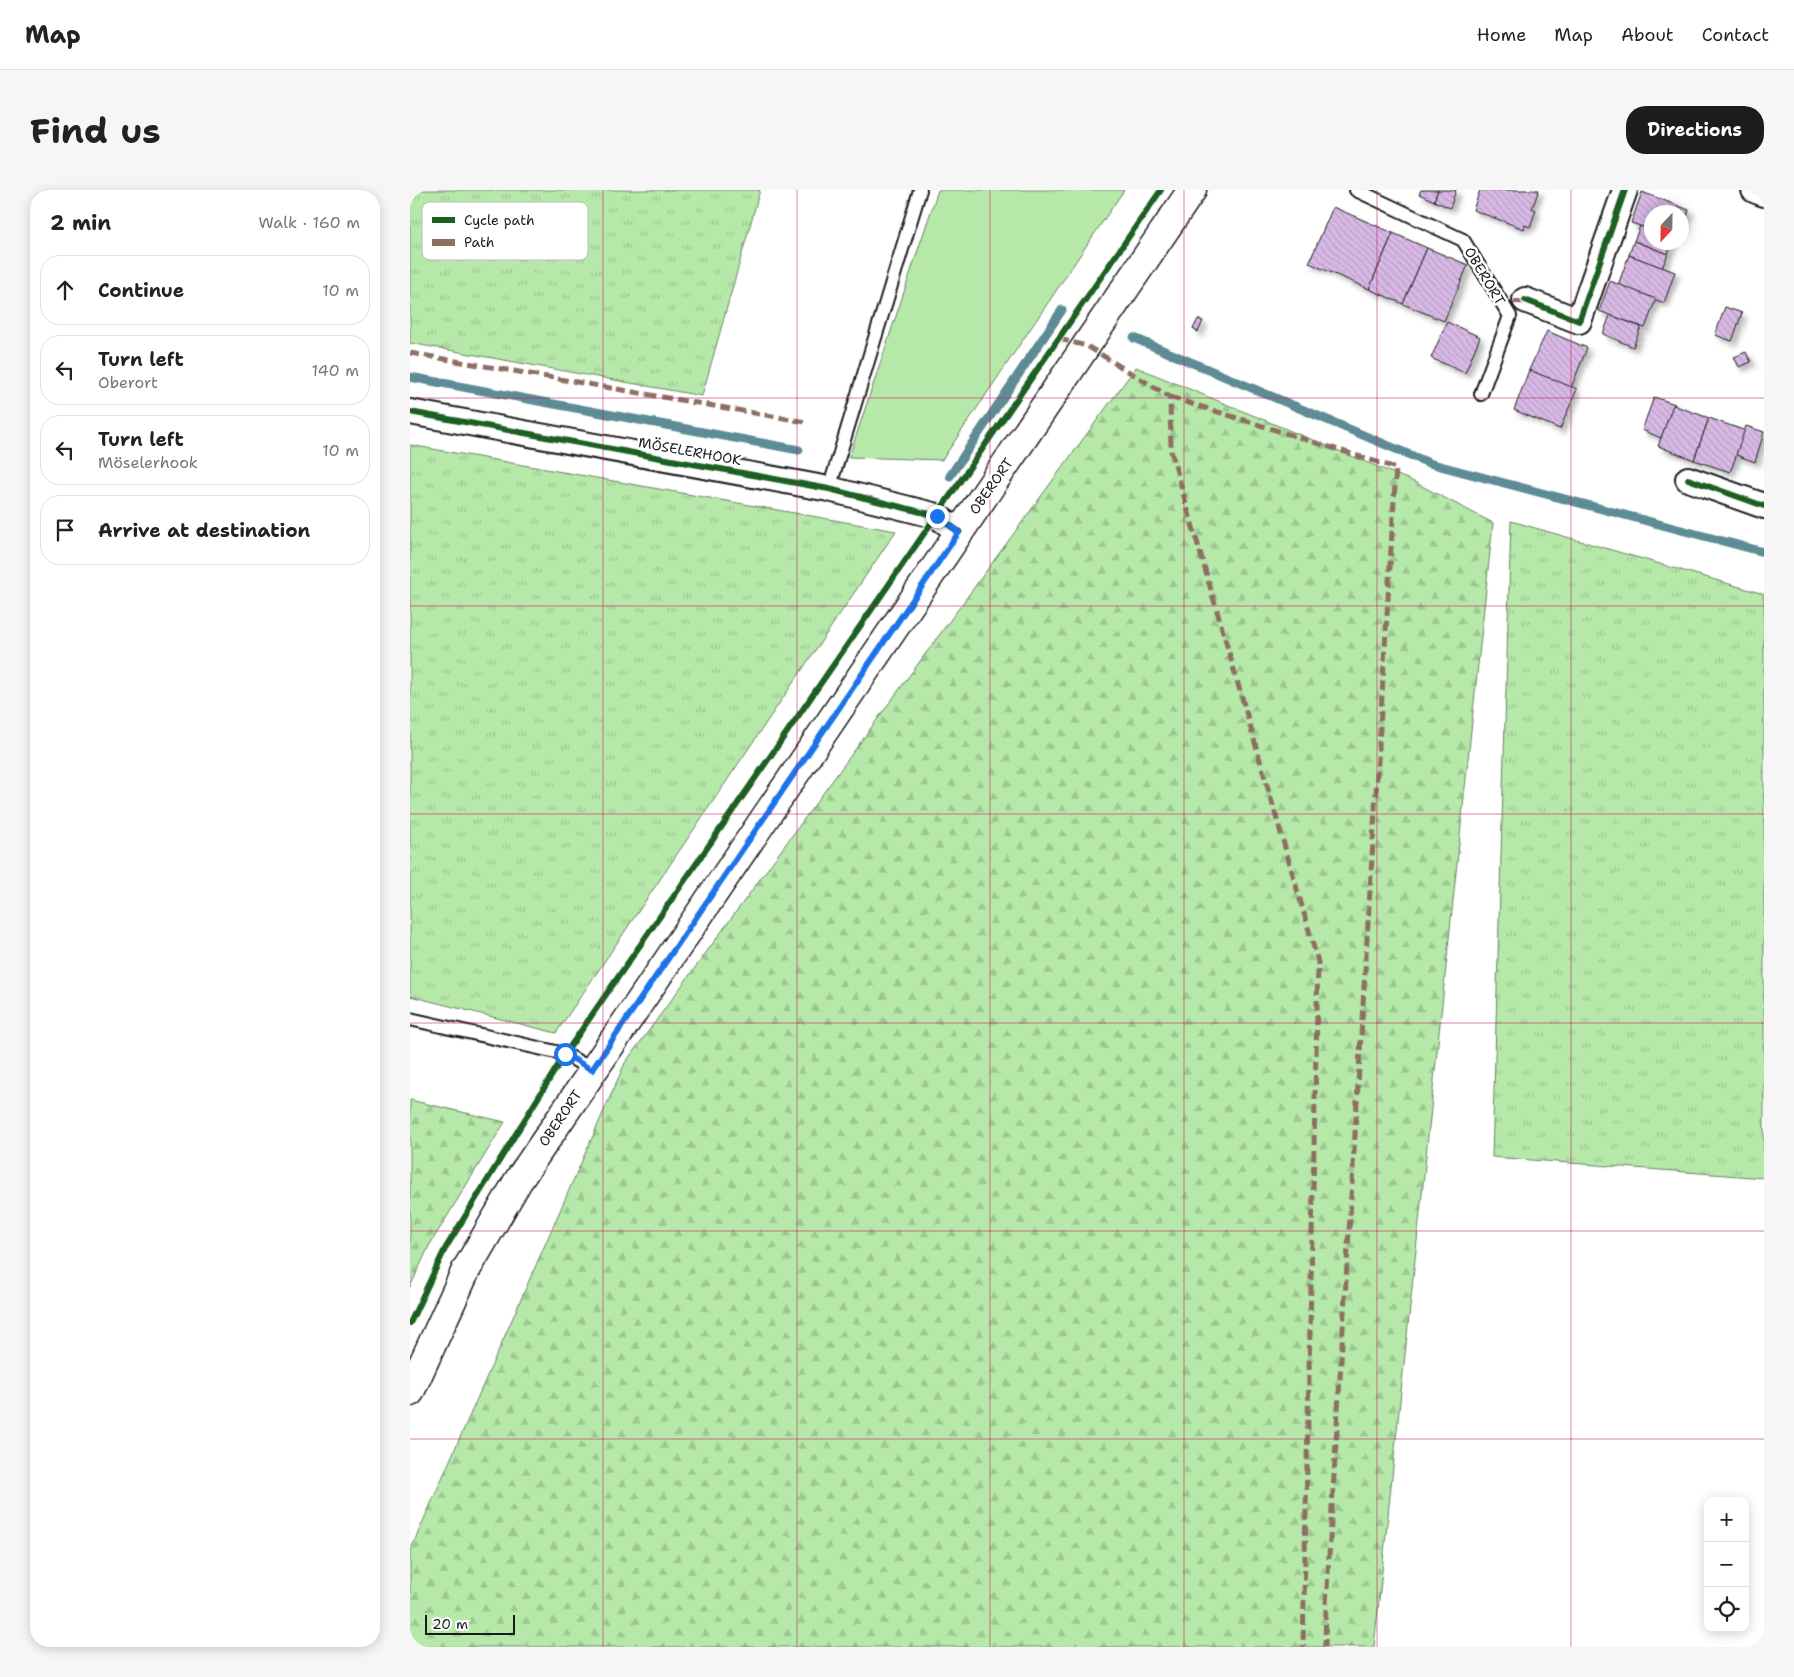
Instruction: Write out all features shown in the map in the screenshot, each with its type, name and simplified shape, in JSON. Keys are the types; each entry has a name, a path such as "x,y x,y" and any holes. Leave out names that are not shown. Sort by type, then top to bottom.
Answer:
{"main road":[{"name":"OBERORT","path":"410,1392 466,1270 518,1181 1192,190"}],"street":[{"path":"1525,300 1579,321 1625,190"},
{"path":"1754,190 1764,194"},
{"name":"MÖSELERHOOK","path":"410,412 829,489 937,516 959,532"},
{"path":"1688,478 1764,506"}],"lane":[{"path":"829,489 920,190"},
{"name":"OBERORT","path":"1356,190 1463,240 1510,316 1481,394"},
{"path":"410,1019 565,1054 592,1070"}],"green space":[{"path":"410,190 760,190 702,396 410,343"},
{"path":"938,190 1124,190 942,460 849,457"},
{"path":"1136,367 1412,481 1493,523 1374,1647 410,1647 410,1551 625,1063"},
{"path":"410,445 896,531 556,1033 410,996"},
{"path":"1511,521 1764,594 1764,1178 1492,1157"},
{"path":"410,1100 505,1122 429,1246 410,1287"}],"building":[{"path":"1421,190 1438,190 1434,201 1419,194"},
{"path":"1438,190 1456,190 1450,208 1434,201"},
{"path":"1480,190 1539,190 1532,208 1536,210 1530,227 1525,225 1524,229 1473,210"},
{"path":"1642,192 1676,205 1644,205 1644,227 1631,223"},
{"path":"1333,207 1393,233 1369,289 1309,263"},
{"path":"1640,226 1644,227 1644,245 1634,241"},
{"path":"1393,233 1427,248 1403,304 1369,289"},
{"path":"1634,241 1644,245 1644,250 1658,250 1668,254 1662,268 1629,255"},
{"path":"1427,248 1468,265 1444,321 1403,304"},
{"path":"1658,250 1669,250 1668,254"},
{"path":"1629,255 1675,272 1664,303 1618,285"},
{"path":"1610,281 1656,299 1645,328 1599,311"},
{"path":"1725,307 1742,313 1732,341 1715,335"},
{"path":"1610,315 1641,327 1633,347 1603,334"},
{"path":"1198,319 1203,321 1198,332 1193,329"},
{"path":"1447,322 1480,337 1465,373 1431,358"},
{"path":"1547,331 1587,348 1571,388 1529,370"},
{"path":"1746,352 1751,362 1739,367 1734,357"},
{"path":"1529,370 1577,389 1560,429 1514,410"},
{"path":"1654,397 1675,404 1661,438 1642,430"},
{"path":"1673,405 1709,418 1694,460 1658,446"},
{"path":"1709,418 1746,431 1730,472 1694,460"},
{"path":"1746,426 1764,432 1755,462 1736,455"}],"waterway":[{"path":"950,476 1062,310"},
{"path":"1134,338 1429,463 1764,552"},
{"path":"410,377 799,450"}],"marked path":[{"path":"1754,190 1764,194"},
{"path":"1499,301 1529,302"},
{"path":"1059,339 1087,346 1170,397 1171,451 1318,962 1303,1647"},
{"path":"410,353 806,422"},
{"path":"1170,397 1396,468 1326,1605 1325,1647"}],"cycle path":[{"path":"410,1323 445,1249 565,1054 1161,190"},
{"path":"1525,300 1579,321 1625,190"},
{"path":"410,412 829,489 937,516 959,532"},
{"path":"1688,479 1764,506"}],"route":[{"path":"565,1054 592,1070 959,532 937,516"}]}
